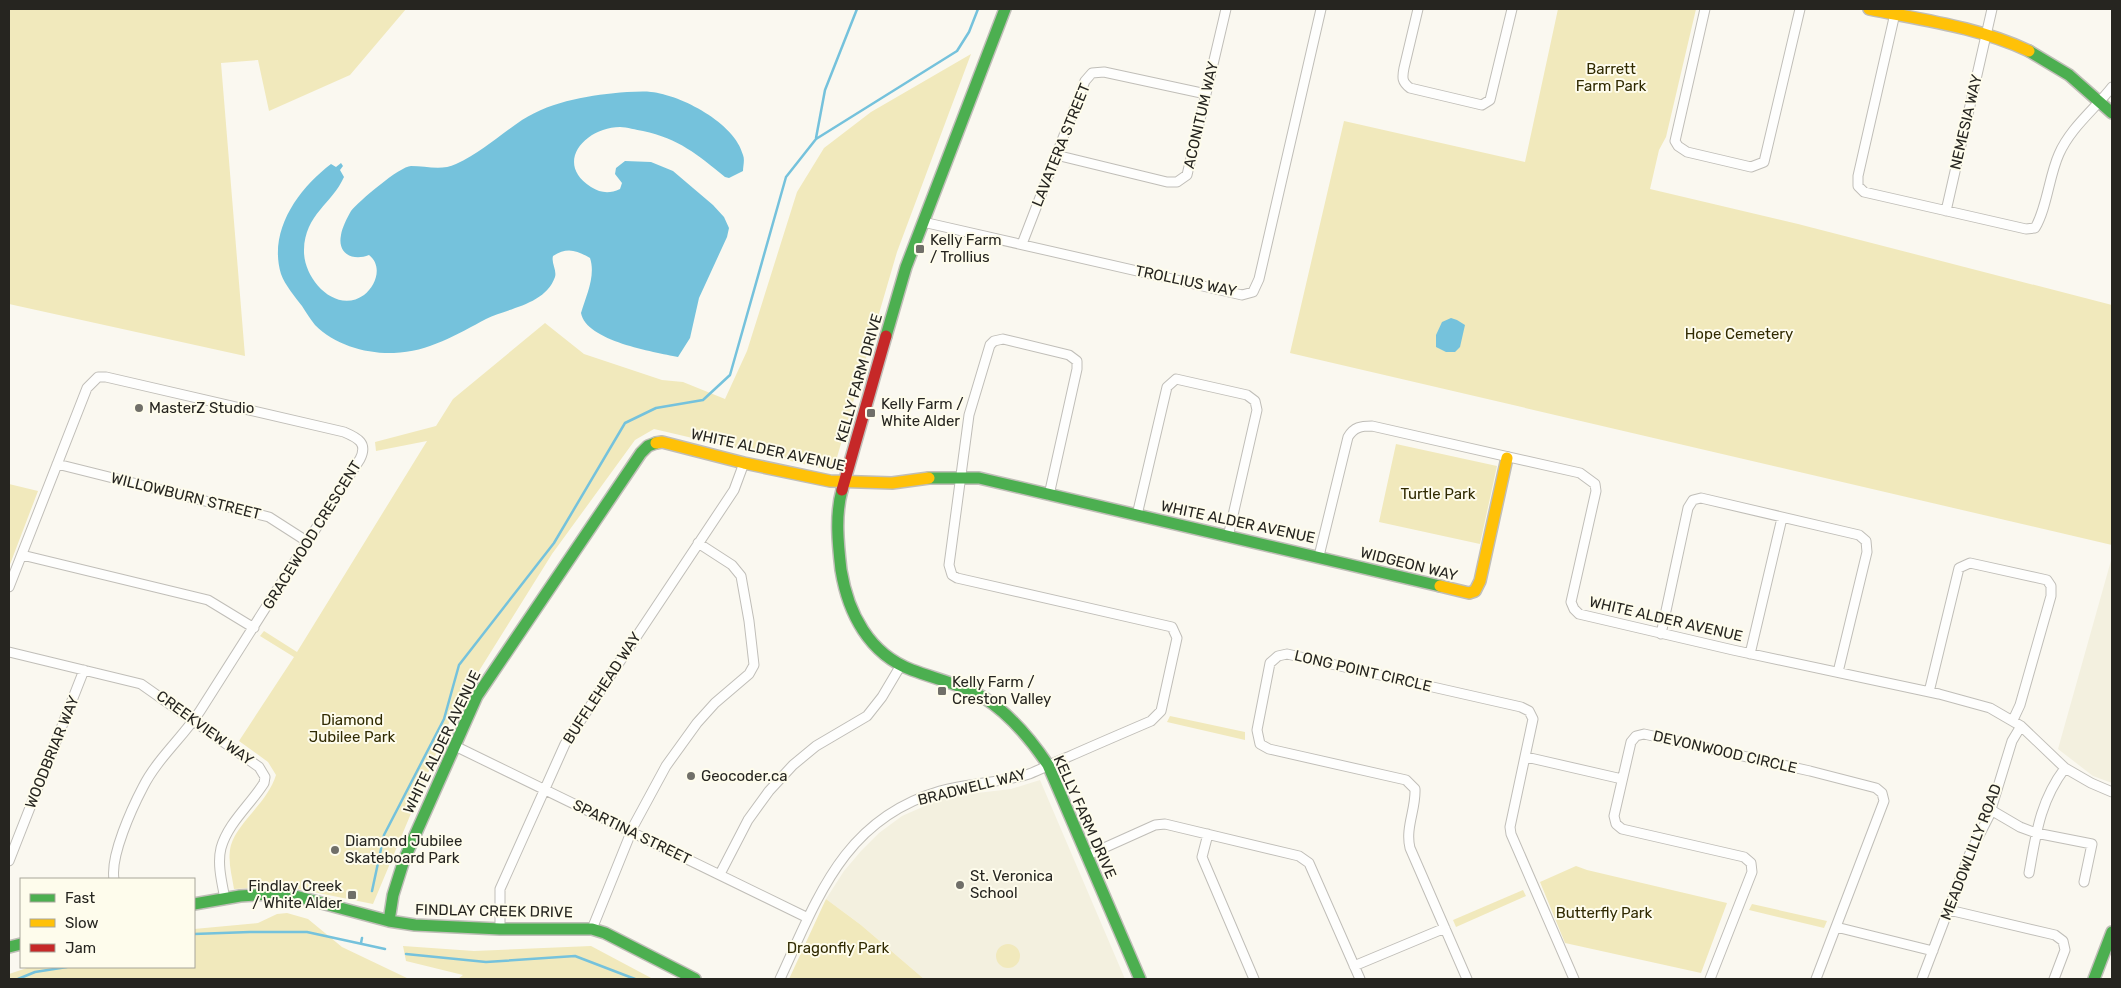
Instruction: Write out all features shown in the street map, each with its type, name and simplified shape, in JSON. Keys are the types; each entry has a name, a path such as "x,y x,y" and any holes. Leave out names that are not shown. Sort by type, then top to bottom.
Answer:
{"street":[{"name":"KELLY FARM DRIVE","path":"1005,9 906,267 840,499 838,528 840,555 850,606 857,622 867,636 883,652 901,665 965,687 995,705 1020,726 1048,766 1140,979"},
{"name":"ACONITUM WAY","path":"1056,155 1177,182 1187,175 1226,9"},
{"name":"TROLLIUS WAY","path":"923,222 1242,294 1253,292 1259,279 1322,9"},
{"path":"1418,9 1402,78 1404,84 1410,88 1482,105 1490,100 1512,9"},
{"path":"1705,9 1675,141 1678,146 1687,152 1751,167 1764,162 1800,9"},
{"path":"1869,9 1896,12 1986,34 2019,46 2048,61 2101,102 2112,113"},
{"name":"NEMESIA WAY","path":"1946,211 1992,9"},
{"path":"1896,12 1858,176 1858,186 1864,192 2026,229 2035,228 2060,152 2075,128 2101,102 2112,87"},
{"name":"LAVATERA STREET","path":"1022,244 1085,81 1092,72 1104,72 1206,94"},
{"path":"961,476 969,415 990,345 994,341 1003,339 1069,355 1076,361 1078,369 1049,495"},
{"name":"GRACEWOOD CRESCENT","path":"9,587 87,388 98,377 106,377 344,432 363,442 363,453 254,628 194,720 144,785 117,850 113,872 114,878"},
{"path":"1137,515 1167,387 1176,379 1247,395 1255,401 1257,410 1228,536"},
{"name":"WHITE ALDER AVENUE","path":"389,921 393,895 404,860 478,696 488,678 648,446 662,442 744,463 845,482 892,483 937,476 979,478 1318,556 1344,448 1352,430 1361,426 1372,426 1580,473 1595,484 1595,500 1571,602 1579,614 1750,654 1929,692 1990,708 2021,726 2065,768 2091,783 2112,792"},
{"name":"WIDGEON WAY","path":"1318,556 1462,592 1475,590 1480,581 1507,458"},
{"name":"BUFFLEHEAD WAY","path":"500,928 500,889 543,790 574,730 734,490 744,463"},
{"name":"WILLOWBURN STREET","path":"57,464 269,517 308,542"},
{"name":"BRADWELL WAY","path":"780,979 820,894 844,855 867,831 902,805 940,791 1029,774 1151,721 1160,711 1177,638 1172,627 957,578 952,575 949,565 961,476"},
{"path":"1661,634 1688,508 1693,500 1701,498 1859,535 1866,541 1867,552 1838,672"},
{"path":"1750,654 1782,518"},
{"path":"592,928 632,831 651,791 680,745 715,703 749,674 754,666 741,576 732,565 698,543"},
{"path":"22,555 208,600 254,628"},
{"path":"1929,692 1958,568 1970,563 2046,580 2052,586 2051,596 2020,705 2013,720"},
{"name":"CREEKVIEW WAY","path":"9,652 141,684 259,767 265,777 259,791 231,827 221,848 220,868 225,899"},
{"name":"LONG POINT CIRCLE","path":"1467,979 1408,837 1415,801 1415,788 1406,780 1269,749 1260,744 1257,730 1270,663 1278,656 1288,654 1521,706 1529,711 1533,719 1510,827 1511,834 1574,979"},
{"path":"720,874 748,820 769,791 793,765 816,746 867,716 882,697 901,665"},
{"name":"WOODBRIAR WAY","path":"9,861 84,670"},
{"name":"MEADOWLILLY ROAD","path":"1922,979 1970,853 1991,810 2012,741 2021,726"},
{"name":"DEVONWOOD CIRCLE","path":"1710,979 1752,872 1751,863 1744,857 1622,829 1616,824 1614,816 1622,779 1631,742 1636,736 1644,734 1810,771 1876,788 1882,793 1884,801 1816,979"},
{"name":"SPARTINA STREET","path":"455,746 808,918"},
{"path":"1526,757 1622,779"},
{"path":"2029,873 2036,833 2044,803 2056,780 2065,768"},
{"path":"1991,810 2020,827 2036,833 2092,844 2084,882"},
{"path":"1086,856 1156,825 1165,824 1299,856 1309,863 1360,979"},
{"path":"1208,834 1202,857 1254,979"},
{"name":"FINDLAY CREEK DRIVE","path":"195,904 284,893 389,921 415,925 500,928 592,928 695,979"},
{"path":"1949,910 2055,935 2063,941 2065,950 2054,979"},
{"path":"1836,927 1933,951"},
{"path":"1354,966 1445,928"},
{"path":"2094,979 2112,932"}],"shaded area":[{"path":"2112,557 2112,783 2093,776 2058,749"},
{"name":"St. Veronica School","path":"1040,780 1125,979 924,979 861,925 826,899 844,871 861,851 879,833 902,816 936,801 960,795 1011,789"}],"green space":[{"path":"9,9 406,9 350,75 269,111 258,60 221,63 245,356 9,304"},
{"name":"Hope Cemetery","path":"1558,9 1696,9 1666,137 1659,150 1650,189 1798,224 2112,305 2112,545 1290,353 1344,121 1525,162"},
{"name":"Diamond Jubilee Park","path":"971,54 897,252 833,471 654,429 635,440 552,554 454,711 373,904 283,886 234,889 230,862 231,845 240,828 267,794 276,775 268,762 239,741 294,657 260,636 264,631 297,652 427,441 376,451 375,442 436,426 453,399 545,323 584,354 662,380 683,382 725,399 747,351 797,192 824,148 871,112"},
{"name":"Turtle Park","path":"1396,444 1497,466 1480,544 1379,522"},
{"path":"9,484 38,491 9,567"},
{"path":"1170,716 1245,732 1245,740 1167,722"},
{"name":"Butterfly Park","path":"1576,866 1727,903 1701,973 1565,943 1540,882"},
{"path":"1523,890 1526,896 1456,927 1453,920"},
{"name":"Dragonfly Park","path":"826,899 861,925 924,979 789,979"},
{"path":"1752,904 1827,921 1824,928 1749,910"},
{"path":"287,913 308,919 342,947 409,979 9,979 9,974 27,968 195,968 195,929 258,923 277,914"},
{"path":"1008,944 1017,947 1020,956 1017,965 1008,968 999,965 996,956 999,947"},
{"path":"403,946 474,951 591,946 653,979 458,979 463,975 406,961"}],"water":[{"path":"627,92 663,94 691,105 718,122 729,132 738,143 744,157 743,171 729,178 725,177 687,148 667,138 620,127 596,133 578,148 575,157 575,168 580,178 598,191 605,192 620,189 622,183 615,174 616,168 625,161 651,162 673,171 713,205 724,217 729,228 727,237 699,298 690,338 678,357 622,344 595,331 586,323 581,313 590,286 592,265 590,258 572,251 563,251 553,256 555,277 550,286 535,300 495,315 431,346 407,352 373,352 341,343 315,325 290,291 281,274 278,258 282,227 297,198 331,164 336,167 341,163 343,166 340,170 344,177 309,227 304,250 305,261 315,282 323,291 332,297 353,300 364,295 372,286 377,270 369,255 352,257 344,252 340,242 342,232 351,211 389,178 411,166 440,168 456,164 482,149 522,120 560,103 586,97"},
{"path":"1451,318 1465,325 1460,347 1455,352 1446,352 1436,347 1436,335 1442,322"}],"waterway":[{"path":"816,138 825,90 857,9"},
{"path":"372,891 384,835 444,719 459,665 554,543 625,423 656,408 703,400 730,375 786,177 816,139 957,51 969,32 978,9"},
{"path":"195,934 307,932 385,949"},
{"path":"361,943 362,938"},
{"path":"406,954 486,962 575,956 635,979"},
{"path":"18,979 35,972 61,968"}],"traffic: fast":[{"path":"886,336 906,267 1005,9"},
{"path":"2029,51 2069,75 2112,113"},
{"path":"389,921 393,895 404,860 477,696 641,453 648,446 656,443"},
{"path":"929,478 979,478 1440,586"},
{"path":"842,490 838,519 841,570 849,602 863,630 872,643 897,663 983,697 1011,719 1034,745 1048,765 1140,979"},
{"path":"195,904 240,896 284,893 389,921 415,925 500,929 592,929 605,933 695,979"},
{"path":"2094,979 2112,932"},
{"path":"9,947 20,944"}],"traffic: slow":[{"path":"1869,9 1970,30 2029,51"},
{"path":"656,443 662,442 744,463 830,481 892,483 929,478"},
{"path":"1440,586 1469,593 1475,591 1480,581 1507,458"}],"traffic: jam":[{"path":"842,490 886,336"}],"place":[{"name":"Kelly Farm / Trollius","path":"920,249"},
{"name":"MasterZ Studio","path":"139,408"},
{"name":"Kelly Farm / White Alder","path":"871,413"},
{"name":"Kelly Farm / Creston Valley","path":"942,691"},
{"name":"Geocoder.ca","path":"691,776"},
{"name":"Diamond Jubilee Skateboard Park","path":"335,850"},
{"name":"St. Veronica School","path":"960,885"},
{"name":"Findlay Creek / White Alder","path":"352,895"}],"park label":[{"name":"Barrett Farm Park","path":"1611,78"}]}
